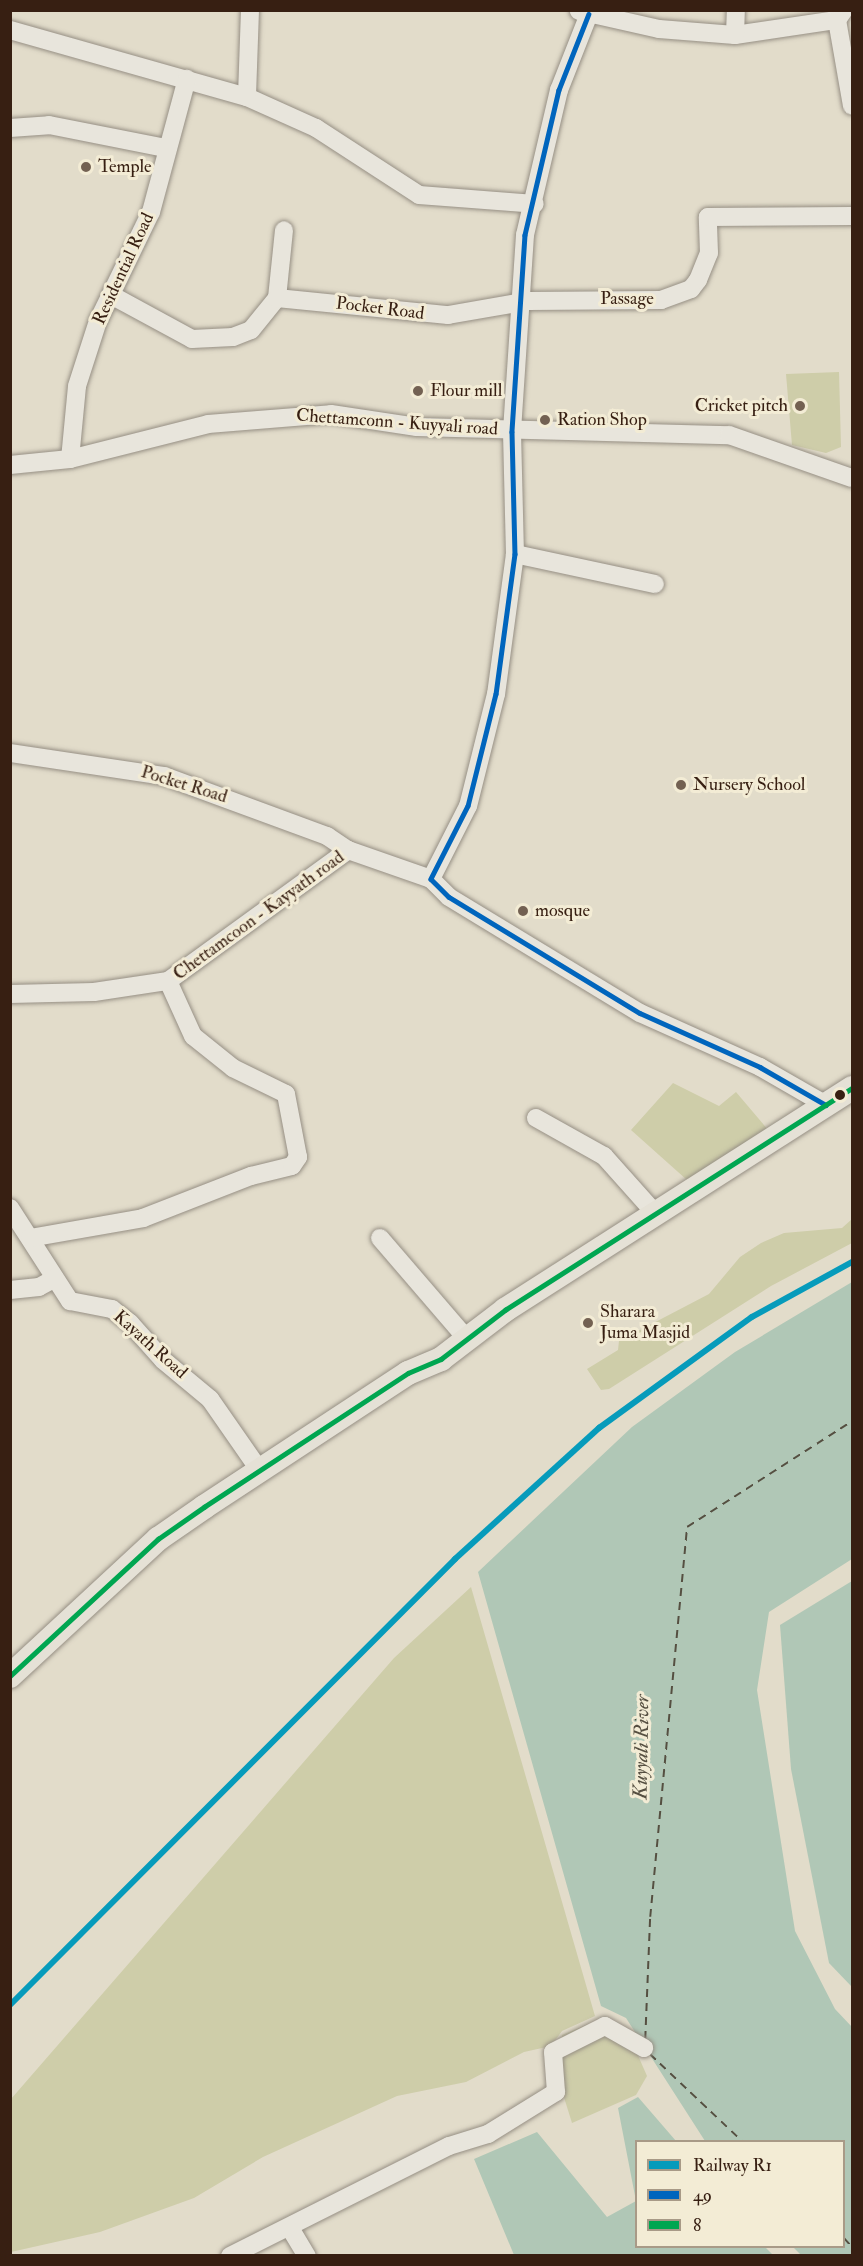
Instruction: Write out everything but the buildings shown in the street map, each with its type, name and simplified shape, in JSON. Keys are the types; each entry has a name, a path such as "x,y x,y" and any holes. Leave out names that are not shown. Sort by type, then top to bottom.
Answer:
{"main road":[{"path":"10,1676 158,1539 467,1339 655,1213 852,1088"}],"street":[{"path":"246,97 250,10"},
{"path":"735,35 736,10"},
{"path":"826,1105 760,1067 640,1013 449,897 431,879 460,827 485,739 515,554 512,432 525,235 535,204 559,90 583,12 659,29 735,35 840,15 852,106"},
{"path":"10,30 246,97 316,128 418,195 535,204"},
{"name":"Residential Road","path":"70,459 77,386 111,295 148,221 165,148 187,79"},
{"path":"10,128 49,125 165,148"},
{"name":"Passage","path":"519,302 661,300 682,294 698,280 709,253 708,217 852,216"},
{"path":"111,295 192,339 233,337 250,330 277,298 284,230"},
{"name":"Pocket Road","path":"277,298 358,303 406,314 448,315 519,302"},
{"name":"Chettamconn - Kuyyali road","path":"10,465 70,459 208,424 281,414 512,432 729,435 852,478"},
{"path":"515,554 655,584"},
{"name":"Pocket Road","path":"10,753 164,776 295,822 348,850"},
{"name":"Chettamcoon - Kayyath road","path":"10,994 94,992 168,981 348,850 431,879"},
{"path":"30,1238 143,1218 250,1176 292,1166 298,1157 286,1094 233,1068 193,1036 168,981"},
{"path":"536,1118 604,1156 655,1213"},
{"name":"Kayath Road","path":"10,1209 70,1301 112,1309 130,1323 162,1360 210,1399 260,1472"},
{"path":"380,1238 467,1339"},
{"path":"10,1290 39,1287 55,1278"},
{"path":"230,2256 290,2228 449,2146 488,2134 556,2092 553,2052 605,2026 644,2048"},
{"path":"290,2228 307,2256"}],"shaded area":[{"path":"839,372 841,447 826,453 792,445 786,374"},
{"path":"673,1083 719,1106 736,1092 769,1131 687,1180 631,1130"},
{"path":"852,1219 852,1243 771,1286 609,1389 601,1390 587,1369 618,1350 619,1341 709,1294 740,1257 761,1243 784,1233 842,1228"},
{"path":"471,1587 595,2016 562,2031 551,2046 524,2052 466,2082 397,2096 263,2157 194,2198 100,2232 11,2252 11,2099 394,1658"},
{"path":"605,2017 626,2028 647,2076 636,2095 572,2123 558,2078 562,2035"}],"water":[{"name":"Kuyyali River","path":"852,1282 852,1559 769,1612 757,1690 795,1931 835,2009 852,2027 852,2255 801,2255 794,2248 845,2248 845,2140 704,2140 626,2018 601,2006 478,1572 632,1427 735,1352"},
{"path":"852,1581 852,1987 829,1963 791,1769 780,1625"},
{"path":"638,2097 675,2140 635,2140 635,2196 618,2108"},
{"path":"537,2132 607,2217 635,2202 635,2248 766,2248 773,2255 514,2255 474,2159"}],"ferry route":[{"path":"645,2039 650,1917 687,1527 852,1421"},
{"path":"650,2054 741,2140"},
{"path":"845,2239 852,2247"}],"rail line":[{"name":"R1","path":"10,2005 455,1559 599,1428 752,1317 852,1262"}],"transit line":[{"name":"49","path":"589,14 559,90 525,235 512,432 515,554 496,694 468,806 431,879 449,897 640,1013 760,1067 826,1105"},
{"name":"8","path":"10,1676 158,1539 408,1373 441,1359 505,1310 852,1088"}],"place":[{"name":"Temple","path":"86,167"},
{"name":"Flour mill","path":"418,391"},
{"name":"Cricket pitch","path":"800,406"},
{"name":"Ration Shop","path":"545,420"},
{"name":"Nursery School","path":"681,785"},
{"name":"mosque","path":"523,911"},
{"name":"Sharara Juma Masjid","path":"588,1323"}]}
